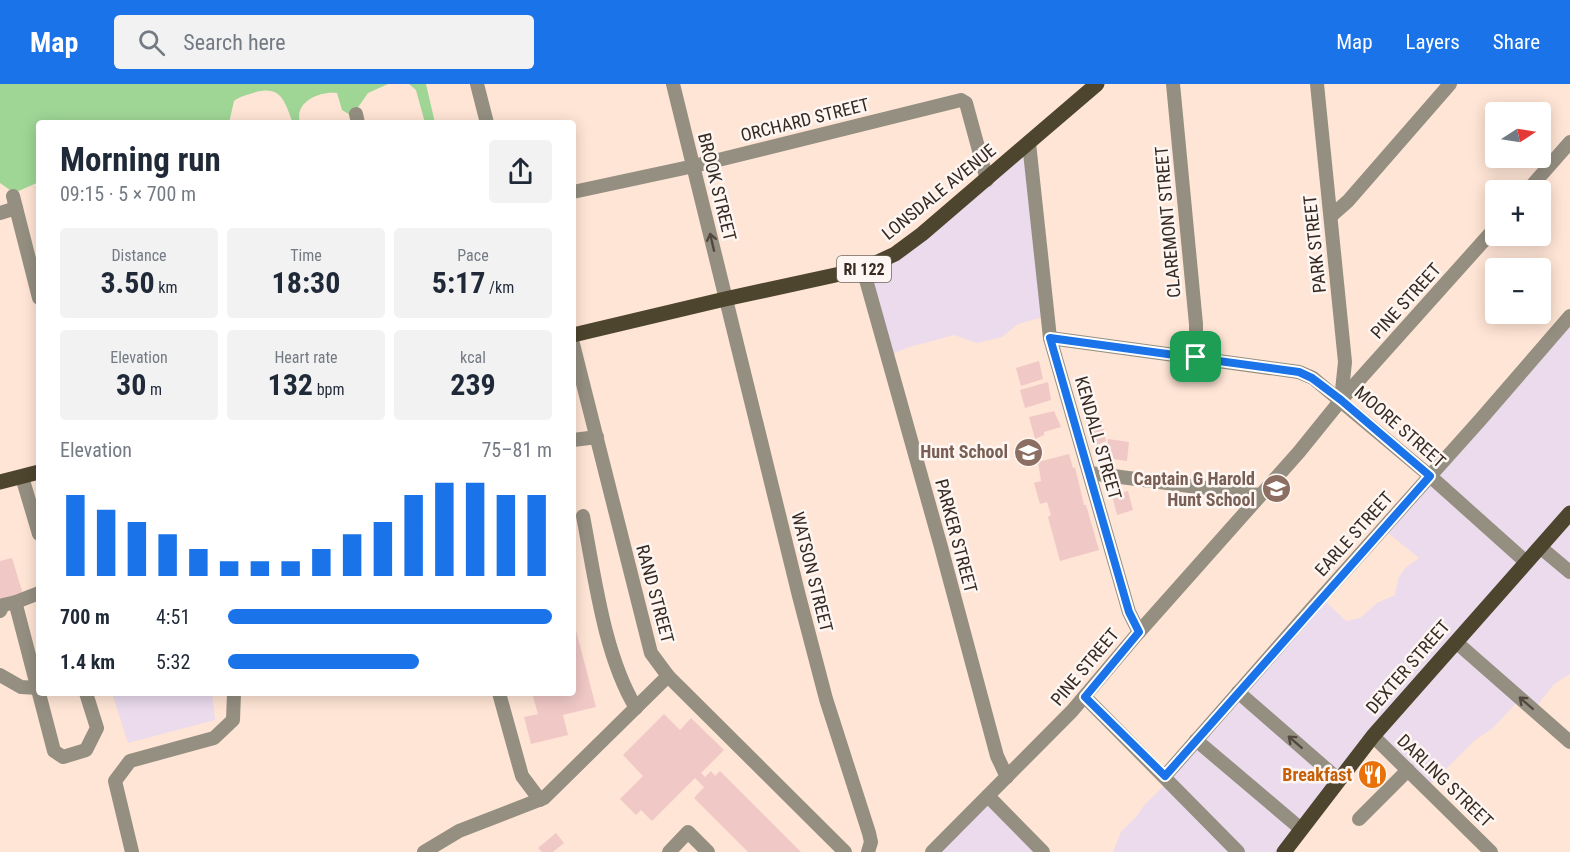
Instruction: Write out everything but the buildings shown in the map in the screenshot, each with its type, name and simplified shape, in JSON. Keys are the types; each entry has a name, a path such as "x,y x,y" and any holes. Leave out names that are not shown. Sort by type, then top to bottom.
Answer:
{"main road":[{"name":"LONSDALE AVENUE","path":"576,334 863,269 895,254 987,180 1098,84"},
{"path":"0,482 36,473"},
{"name":"DEXTER STREET","path":"1284,852 1373,736 1570,513"}],"street":[{"path":"477,84 486,120"},
{"name":"BROOK STREET","path":"673,84 725,299"},
{"name":"CLAREMONT STREET","path":"1173,84 1196,324 1196,357"},
{"name":"PARK STREET","path":"1317,84 1345,363 1341,400"},
{"path":"1331,216 1348,201 1450,84"},
{"name":"ORCHARD STREET","path":"576,191 694,166 961,100 966,103 987,180"},
{"path":"1537,180 1570,142"},
{"name":"KENDALL STREET","path":"1029,143 1050,338 1129,612 1139,632"},
{"path":"0,213 14,202 36,286"},
{"name":"PINE STREET","path":"932,852 1085,697 1139,632 1299,452 1341,400 1485,239"},
{"name":"PARKER STREET","path":"863,269 938,536 996,756 1007,777"},
{"name":"WATSON STREET","path":"725,299 826,699 869,833 871,842 868,852"},
{"name":"EARLE STREET","path":"1165,776 1570,316"},
{"name":"MOORE STREET","path":"1050,338 1299,372 1312,378 1430,476 1526,562"},
{"name":"RAND STREET","path":"576,356 651,653 668,676 839,850"},
{"path":"576,440 597,437"},
{"path":"1090,473 1259,495"},
{"path":"22,477 36,524"},
{"path":"583,516 607,632 623,687 636,708"},
{"path":"1540,547 1570,572"},
{"path":"0,611 3,605 36,593"},
{"path":"16,602 36,680"},
{"path":"1456,642 1570,742"},
{"path":"0,675 21,687 36,688"},
{"path":"424,852 459,831 540,800 668,676"},
{"path":"1238,692 1339,780"},
{"path":"40,696 54,751 63,757 86,750 97,728 87,696"},
{"path":"132,852 115,781 130,761 214,738 233,720 234,696"},
{"path":"500,696 522,776 540,800"},
{"path":"1085,697 1238,852"},
{"name":"DARLING STREET","path":"1373,736 1491,852"},
{"path":"1196,740 1301,829"},
{"path":"1359,819 1408,770"},
{"path":"988,796 1043,852"},
{"path":"669,852 688,832 708,852"}],"shaded area":[{"path":"1025,144 1043,317 1018,324 1002,337 977,343 954,335 906,348 886,357 862,277"},
{"path":"1570,311 1570,674 1554,684 1533,711 1518,701 1493,728 1475,740 1426,789 1374,740 1281,852 1113,852 1121,832 1166,784 1321,597 1346,621 1360,618 1377,603 1395,595 1398,579 1405,568 1419,558 1383,529"},
{"path":"113,696 212,696 215,720 128,743"},
{"path":"982,798 1038,852 926,852"}],"green space":[{"path":"0,84 388,84 368,93 352,116 342,110 337,93 330,93 310,99 301,109 300,120 292,120 281,97 272,91 265,91 256,92 234,101 230,120 36,120 36,183 14,193 0,183"},
{"path":"409,84 426,84 434,120 424,120 416,90"}],"place":[{"name":"Hunt School","path":"1029,452"},
{"name":"Captain G Harold Hunt School","path":"1276,489"},
{"name":"Breakfast","path":"1373,775"}],"route":[{"path":"1050,338 1196,357 1299,372 1312,378 1430,476 1165,776 1085,697 1139,632 1129,612 1050,338"}]}
